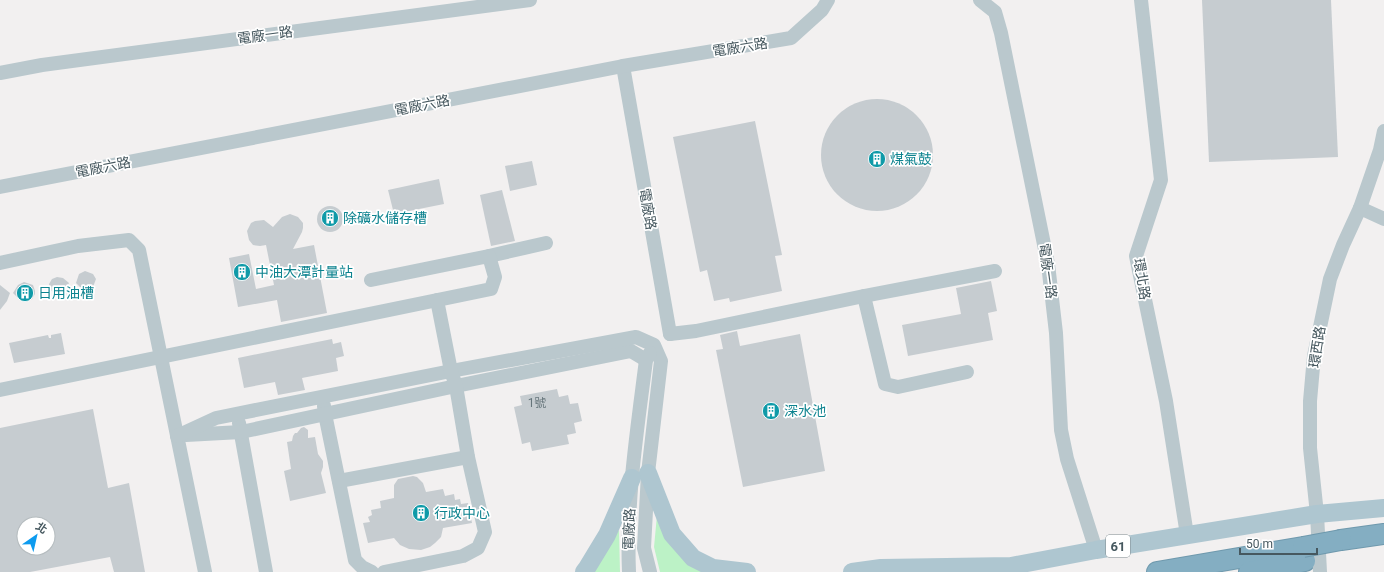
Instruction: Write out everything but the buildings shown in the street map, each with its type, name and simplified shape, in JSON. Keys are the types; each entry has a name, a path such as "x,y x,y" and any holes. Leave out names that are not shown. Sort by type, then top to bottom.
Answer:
{"highway":[{"path":"1249,572 1309,560 1342,547 1384,534"},
{"path":"1342,547 1384,548"},
{"path":"1157,572 1309,560"}],"main road":[{"path":"584,572 607,535 640,475"},
{"path":"640,475 672,534 693,558 713,568 747,572"},
{"name":"61","path":"852,572 881,568 1011,566 1096,550 1316,514 1384,508"}],"street":[{"name":"電廠一路","path":"0,73 50,64 530,0"},
{"name":"電廠六路","path":"0,187 623,66 791,38 822,10 828,0"},
{"name":"電廠一路","path":"980,0 995,12 1001,34 1048,264 1056,333 1061,430 1067,459 1096,550"},
{"name":"環北路","path":"1141,0 1161,180 1136,256 1166,401 1187,535"},
{"name":"電廠路","path":"623,66 670,334 654,345 646,360 640,475 644,548 650,572"},
{"name":"環西路","path":"1309,560 1316,514 1310,448 1310,401 1314,356 1330,279 1343,245 1360,208 1380,150 1384,131"},
{"path":"1360,208 1384,219"},
{"path":"0,263 78,246 129,240 139,250 205,572"},
{"path":"371,280 546,243"},
{"path":"0,390 491,289 495,276 489,256"},
{"path":"670,334 696,331 864,296 995,271"},
{"path":"864,296 885,384 898,387 967,372"},
{"path":"384,572 463,556 478,548 485,532 468,457 456,386 451,371 437,300"},
{"path":"177,436 216,418 451,371 636,337 654,345"},
{"name":"電廠路","path":"629,572 628,553 640,475 661,361 654,345"},
{"path":"177,436 241,432 456,386 631,351 646,360"},
{"path":"324,397 324,414 355,560 362,567 372,572"},
{"path":"238,414 266,572"},
{"path":"339,481 468,457"}],"green space":[{"path":"657,515 713,572 660,572 654,547"},
{"path":"619,530 620,572 592,572"}],"place":[{"name":"煤氣鼓","path":"877,159"},
{"name":"除礦水儲存槽","path":"330,218"},
{"name":"中油大潭計量站","path":"242,272"},
{"name":"日用油槽","path":"25,293"},
{"name":"深水池","path":"771,411"},
{"name":"行政中心","path":"421,513"}]}
